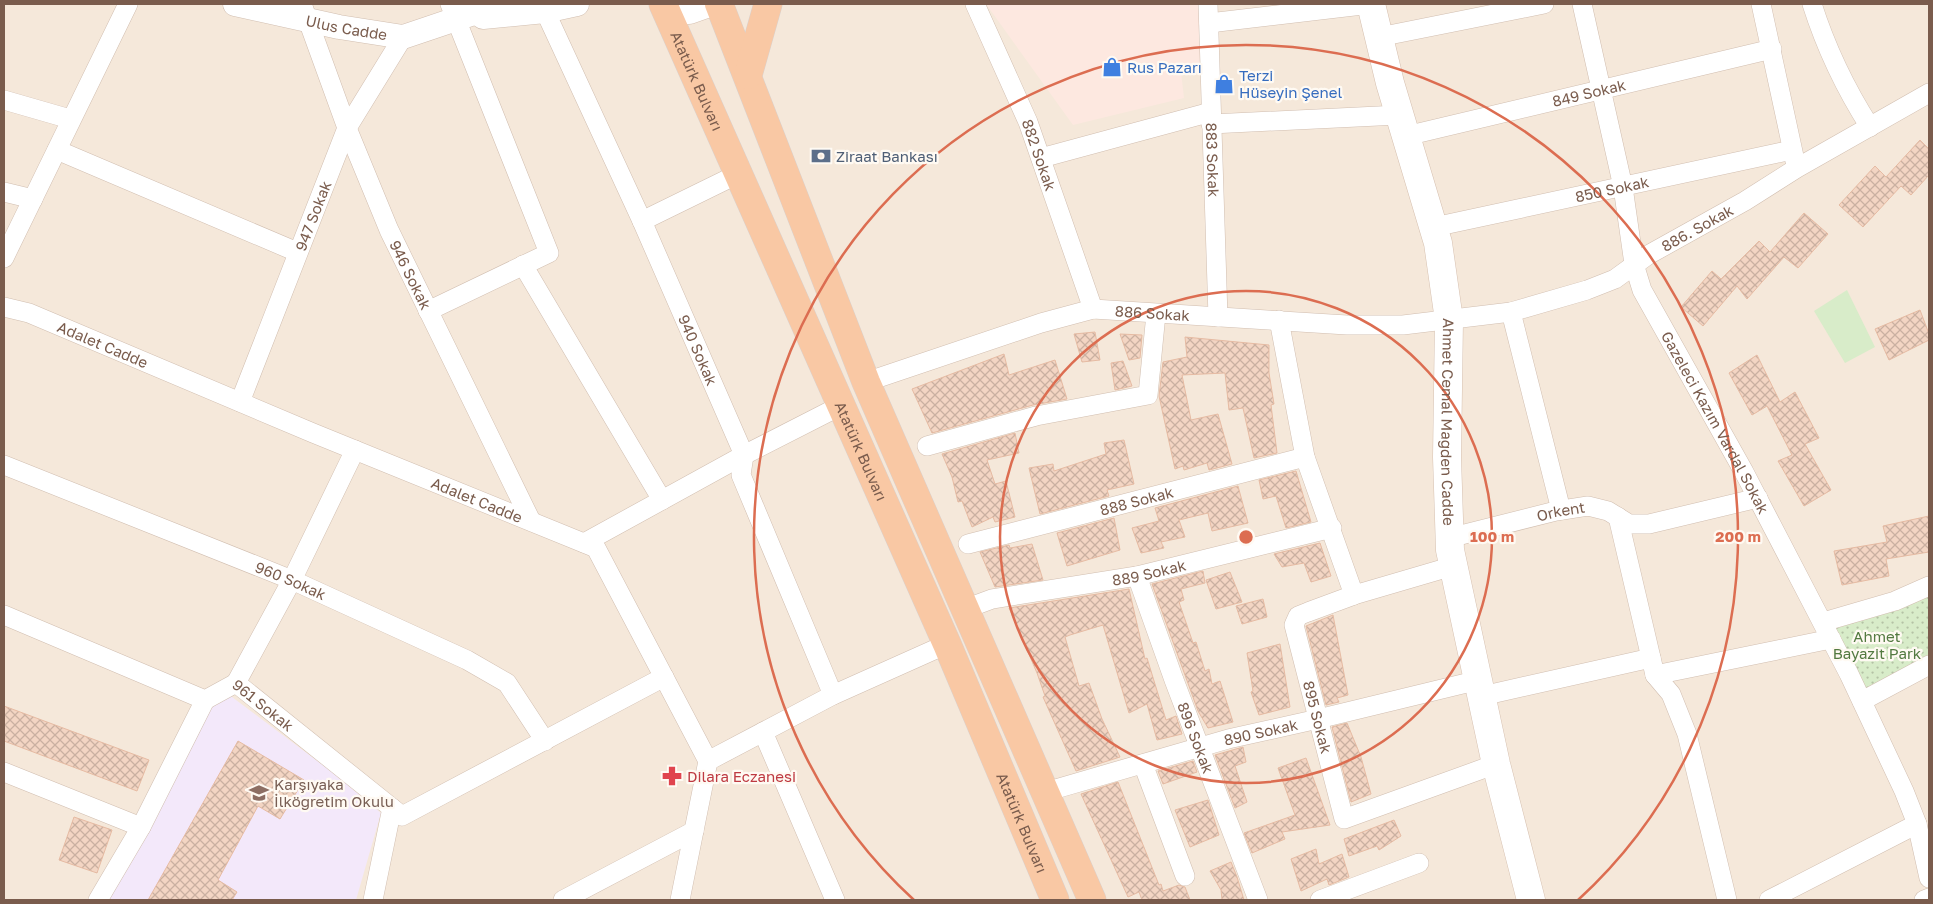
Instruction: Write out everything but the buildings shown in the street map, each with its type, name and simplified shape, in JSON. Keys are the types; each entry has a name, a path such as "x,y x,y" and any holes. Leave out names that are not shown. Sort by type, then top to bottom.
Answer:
{"highway":[{"path":"719,4 866,382 1092,900"},
{"path":"748,75 768,4"},
{"name":"Atatürk Bulvarı","path":"659,5 740,173 840,406 947,644 1055,900"}],"main road":[{"path":"659,5 689,10 706,4"},
{"name":"Ahmet Cemal Mağden Cadde","path":"1371,4 1403,125 1438,242 1449,320 1447,457 1453,566 1496,764 1531,900"}],"street":[{"path":"4,258 70,119 128,4"},
{"name":"Ulus Cadde","path":"235,4 306,12 403,37 453,12 501,4"},
{"name":"Ulus Cadde","path":"453,12 545,11 577,4"},
{"name":"882 Sokak","path":"975,4 1028,122 1093,309"},
{"name":"883 Sokak","path":"1208,4 1218,318"},
{"path":"1209,23 1371,4"},
{"path":"1379,37 1544,4"},
{"name":"Gazeleci Kazım Vardal Sokak","path":"1582,4 1623,187 1634,264 1642,290 1758,498 1862,701 1904,791 1917,824 1929,878"},
{"path":"1761,4 1794,159"},
{"path":"1812,4 1822,36 1844,86 1870,127"},
{"name":"940 Sokak","path":"545,11 642,222 744,455 741,476 834,695"},
{"name":"946 Sokak","path":"306,12 347,128 389,230 531,521"},
{"path":"428,312 549,253 453,12"},
{"name":"947 Sokak","path":"240,402 347,128 403,37"},
{"name":"849 Sokak","path":"1041,158 1211,118 1403,125 1601,88 1772,49"},
{"name":"886. Sokak","path":"1449,320 1511,312 1615,279 1634,264 1745,201 1794,159 1870,127 1929,93"},
{"path":"4,100 70,119"},
{"path":"56,150 297,252"},
{"name":"850 Sokak","path":"1434,227 1623,187 1794,159"},
{"path":"642,222 740,173"},
{"path":"4,192 33,199"},
{"path":"523,265 662,500"},
{"name":"Adalet Cadde","path":"4,307 29,313 354,450 596,548 708,761"},
{"name":"886 Sokak","path":"866,382 1041,323 1093,309 1347,325 1403,325 1449,320"},
{"path":"1511,312 1561,510"},
{"path":"927,446 1036,416 1148,395 1156,314"},
{"path":"1279,320 1305,457 1332,528 1354,595"},
{"path":"584,543 744,455 840,406"},
{"path":"236,684 292,580 354,450"},
{"name":"888 Sokak","path":"968,544 1305,457"},
{"name":"960 Sokak","path":"4,465 292,580 467,660 507,683 545,741"},
{"name":"Orkent","path":"1450,538 1561,510 1588,506 1608,511 1629,524 1649,524 1675,520 1758,498"},
{"path":"1618,517 1653,666 1671,694 1688,734 1727,900"},
{"name":"889 Sokak","path":"965,609 992,599 1137,576 1332,528"},
{"name":"895 Sokak","path":"1453,566 1354,595 1298,616 1294,625 1344,819 1496,764"},
{"name":"896 Sokak","path":"1137,576 1258,900"},
{"path":"1480,688 1653,666 1827,631 1929,586"},
{"path":"4,615 205,700 141,827 98,900"},
{"path":"680,900 708,761 834,695 947,644"},
{"path":"1862,701 1929,665"},
{"path":"373,900 392,808 402,816 664,677"},
{"name":"961 Sokak","path":"205,700 236,684 392,808"},
{"name":"890 Sokak","path":"1045,792 1200,747 1318,719 1480,688"},
{"path":"763,732 834,900"},
{"path":"1143,764 1185,876"},
{"path":"4,772 141,827"},
{"path":"1769,900 1917,824"},
{"path":"563,900 694,831"},
{"path":"1320,900 1419,863"},
{"path":"1924,900 1929,898"}],"shaded area":[{"path":"4,4 1929,4 1929,900 4,900"},
{"name":"Rus Pazarı","path":"986,4 1201,4 1202,63 1181,72 1184,98 1073,125"},
{"name":"Karşıyaka İlköğretim Okulu","path":"228,694 332,772 381,813 356,900 106,900 210,701"}],"green space":[{"path":"1847,290 1875,347 1845,363 1814,311"},
{"name":"Ahmet Bayazit Park","path":"1929,586 1929,657 1860,695 1823,622"}],"place":[{"name":"Rus Pazarı","path":"1112,67"},
{"name":"Terzi Hüseyin Şenel","path":"1224,84"},
{"name":"Ziraat Bankası","path":"821,156"},
{"name":"Dilara Eczanesi","path":"672,776"},
{"name":"Karşıyaka İlköğretim Okulu","path":"259,793"}]}
